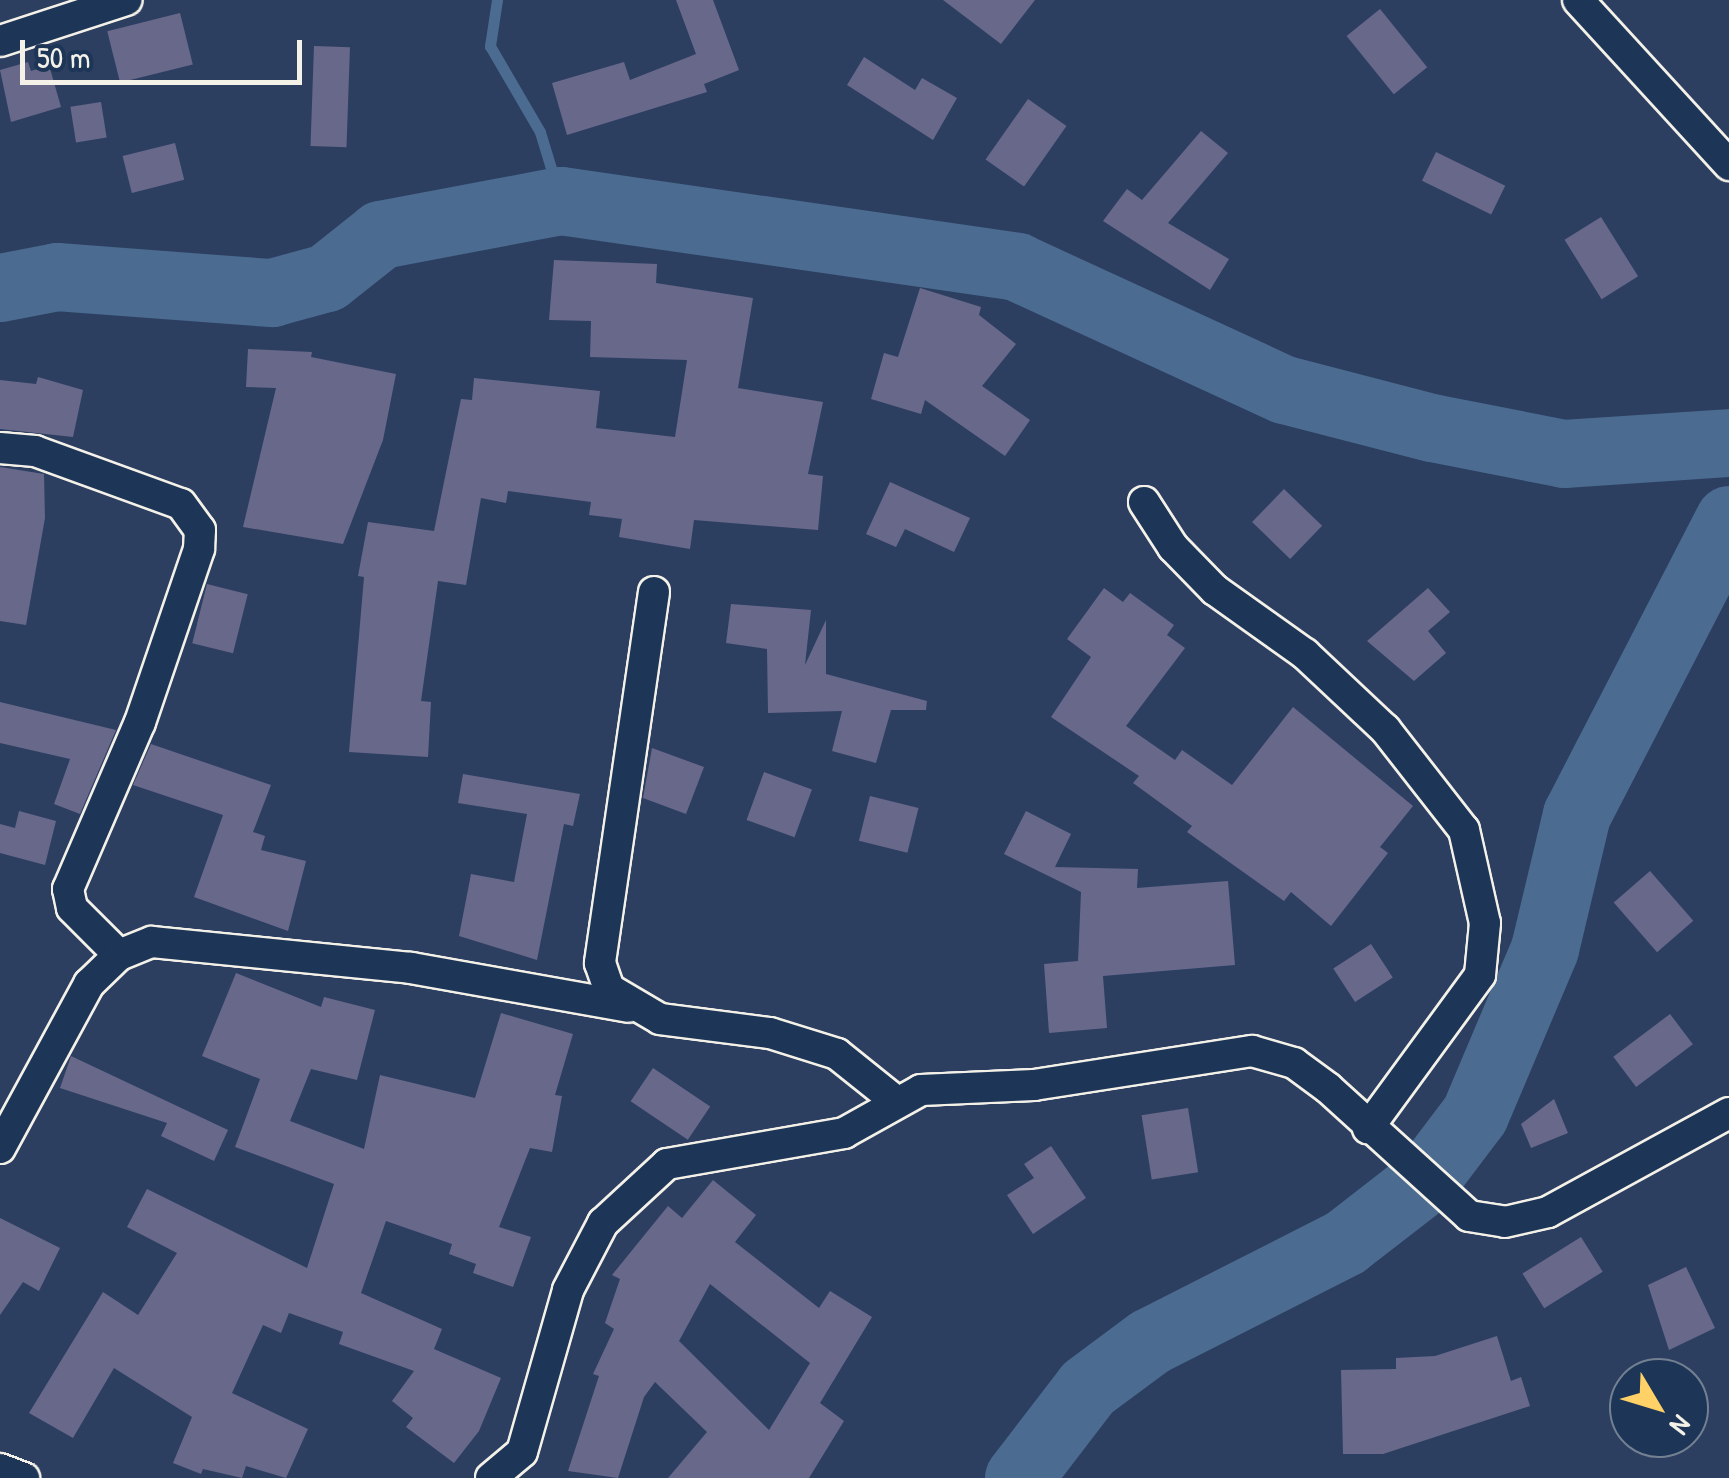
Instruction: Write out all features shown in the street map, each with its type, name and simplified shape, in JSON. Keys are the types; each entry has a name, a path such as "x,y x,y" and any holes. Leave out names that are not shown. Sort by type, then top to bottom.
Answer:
{"street":[{"path":"0,41 126,0"},
{"path":"1578,0 1729,164"},
{"path":"0,448 35,451 180,504 200,530 199,549 140,722 68,888 72,908 119,955"},
{"path":"1144,502 1173,547 1215,590 1306,654 1386,728 1464,830 1484,922 1480,974 1368,1128"},
{"path":"630,1006 610,990 600,963 654,592"},
{"path":"0,1148 89,984 119,955 152,942 411,968 630,1006 660,1019 770,1033 836,1054 897,1102"},
{"path":"491,1478 522,1452 568,1290 604,1223 632,1190 666,1164 844,1133 897,1102 944,1086 1034,1085 1252,1050 1294,1063 1469,1216 1505,1222 1548,1212 1729,1113"},
{"path":"0,1469 24,1478"}],"building":[{"path":"676,0 713,0 739,70 704,84 707,92 567,135 552,83 624,62 630,80 696,54"},
{"path":"943,0 1035,0 1001,44"},
{"path":"1380,9 1427,67 1394,94 1347,36"},
{"path":"180,13 193,64 120,83 107,31"},
{"path":"314,46 350,47 346,147 311,146"},
{"path":"864,57 915,90 922,78 957,98 933,140 847,85"},
{"path":"28,62 31,71 49,65 61,107 11,122 0,70"},
{"path":"1028,99 1067,126 1024,187 986,160"},
{"path":"101,102 107,138 76,142 70,107"},
{"path":"1201,131 1228,153 1168,223 1229,259 1210,290 1103,221 1127,189 1142,200"},
{"path":"175,143 184,180 132,193 123,156"},
{"path":"1436,152 1505,186 1491,215 1422,181"},
{"path":"1601,217 1638,276 1602,299 1565,240"},
{"path":"554,260 657,264 656,283 753,298 738,388 823,402 808,474 823,476 818,530 694,520 690,549 619,537 622,519 589,515 591,502 508,491 506,503 481,498 466,585 438,581 421,701 431,702 428,757 349,752 364,577 358,576 368,522 434,531 461,399 472,400 474,378 600,391 596,428 675,437 687,360 590,357 591,321 549,320"},
{"path":"920,288 981,307 979,315 1016,344 982,386 1030,420 1005,456 925,400 921,414 871,399 884,353 898,357"},
{"path":"248,349 312,352 311,357 396,374 383,440 343,544 243,527 276,388 246,387"},
{"path":"38,377 83,390 73,437 0,429 0,380 36,384"},
{"path":"0,467 44,474 45,518 26,625 0,621"},
{"path":"890,482 970,518 954,552 905,529 896,547 866,534"},
{"path":"1284,489 1322,526 1290,559 1252,522"},
{"path":"207,584 248,594 233,653 192,643"},
{"path":"1104,588 1123,602 1130,593 1174,625 1167,635 1185,648 1126,726 1175,760 1182,750 1232,785 1293,707 1413,806 1380,847 1388,853 1331,926 1291,892 1284,901 1187,832 1192,826 1133,783 1139,776 1051,717 1091,657 1067,639"},
{"path":"1428,588 1450,612 1428,631 1446,653 1414,681 1367,641"},
{"path":"731,604 811,610 805,665 826,620 826,674 927,701 926,710 891,710 876,763 832,751 842,711 768,713 767,649 726,643"},
{"path":"0,702 116,730 80,814 54,804 70,759 0,743"},
{"path":"151,744 271,785 253,832 265,836 261,850 306,861 288,931 194,897 223,815 133,785"},
{"path":"652,748 704,767 686,814 643,798"},
{"path":"764,772 812,789 794,837 747,820"},
{"path":"463,774 580,794 573,826 564,824 537,960 459,936 471,874 514,882 527,814 458,803"},
{"path":"870,796 919,808 907,853 859,841"},
{"path":"19,811 56,821 45,865 0,853 0,824 15,828"},
{"path":"1026,811 1071,834 1055,867 1138,869 1137,888 1228,881 1235,965 1103,976 1107,1028 1049,1033 1044,964 1078,961 1081,892 1004,854"},
{"path":"1650,871 1693,921 1657,952 1614,902"},
{"path":"1371,944 1393,978 1355,1002 1333,969"},
{"path":"236,973 321,1007 324,997 375,1010 357,1080 311,1069 290,1121 364,1149 380,1075 475,1098 501,1013 573,1034 555,1095 562,1096 552,1152 530,1148 499,1227 531,1237 513,1287 473,1273 476,1264 449,1254 452,1244 386,1221 361,1293 442,1329 434,1349 501,1378 479,1431 454,1463 406,1427 413,1418 392,1401 414,1371 339,1344 343,1332 289,1313 281,1333 263,1325 232,1393 308,1429 286,1478 246,1466 242,1478 203,1469 201,1474 173,1463 192,1417 114,1368 73,1438 29,1413 103,1292 138,1315 177,1253 127,1227 147,1189 307,1268 334,1184 235,1147 260,1079 202,1056"},
{"path":"1670,1014 1693,1044 1636,1087 1613,1057"},
{"path":"71,1056 228,1130 214,1161 161,1136 167,1123 60,1088"},
{"path":"653,1068 710,1107 688,1140 631,1101"},
{"path":"1554,1099 1568,1133 1531,1148 1521,1124"},
{"path":"1188,1108 1198,1172 1152,1180 1142,1115"},
{"path":"1051,1146 1086,1198 1033,1234 1007,1195 1034,1178 1024,1164"},
{"path":"713,1180 756,1215 735,1242 819,1308 830,1291 872,1317 820,1403 844,1421 809,1478 668,1478 707,1432 655,1382 644,1397 618,1478 568,1471 599,1376 593,1374 614,1329 605,1323 620,1279 612,1275 668,1206 682,1218","holes":["710,1284 810,1363 769,1430 679,1341"]},
{"path":"0,1218 60,1248 39,1291 23,1282 0,1315"},
{"path":"1581,1237 1603,1272 1544,1308 1522,1274"},
{"path":"1686,1267 1715,1328 1669,1350 1648,1285"},
{"path":"1497,1336 1511,1381 1521,1377 1530,1406 1383,1454 1343,1454 1341,1370 1396,1369 1396,1358 1435,1356"}],"waterway":[{"path":"497,0 490,46 540,132 561,201"},
{"path":"0,288 57,277 272,293 327,278 381,235 561,201 1017,267 1285,390 1432,428 1564,454 1729,443"},
{"path":"1019,1478 1088,1388 1150,1342 1345,1243 1425,1181 1475,1115 1545,949 1577,815 1729,520"}]}
